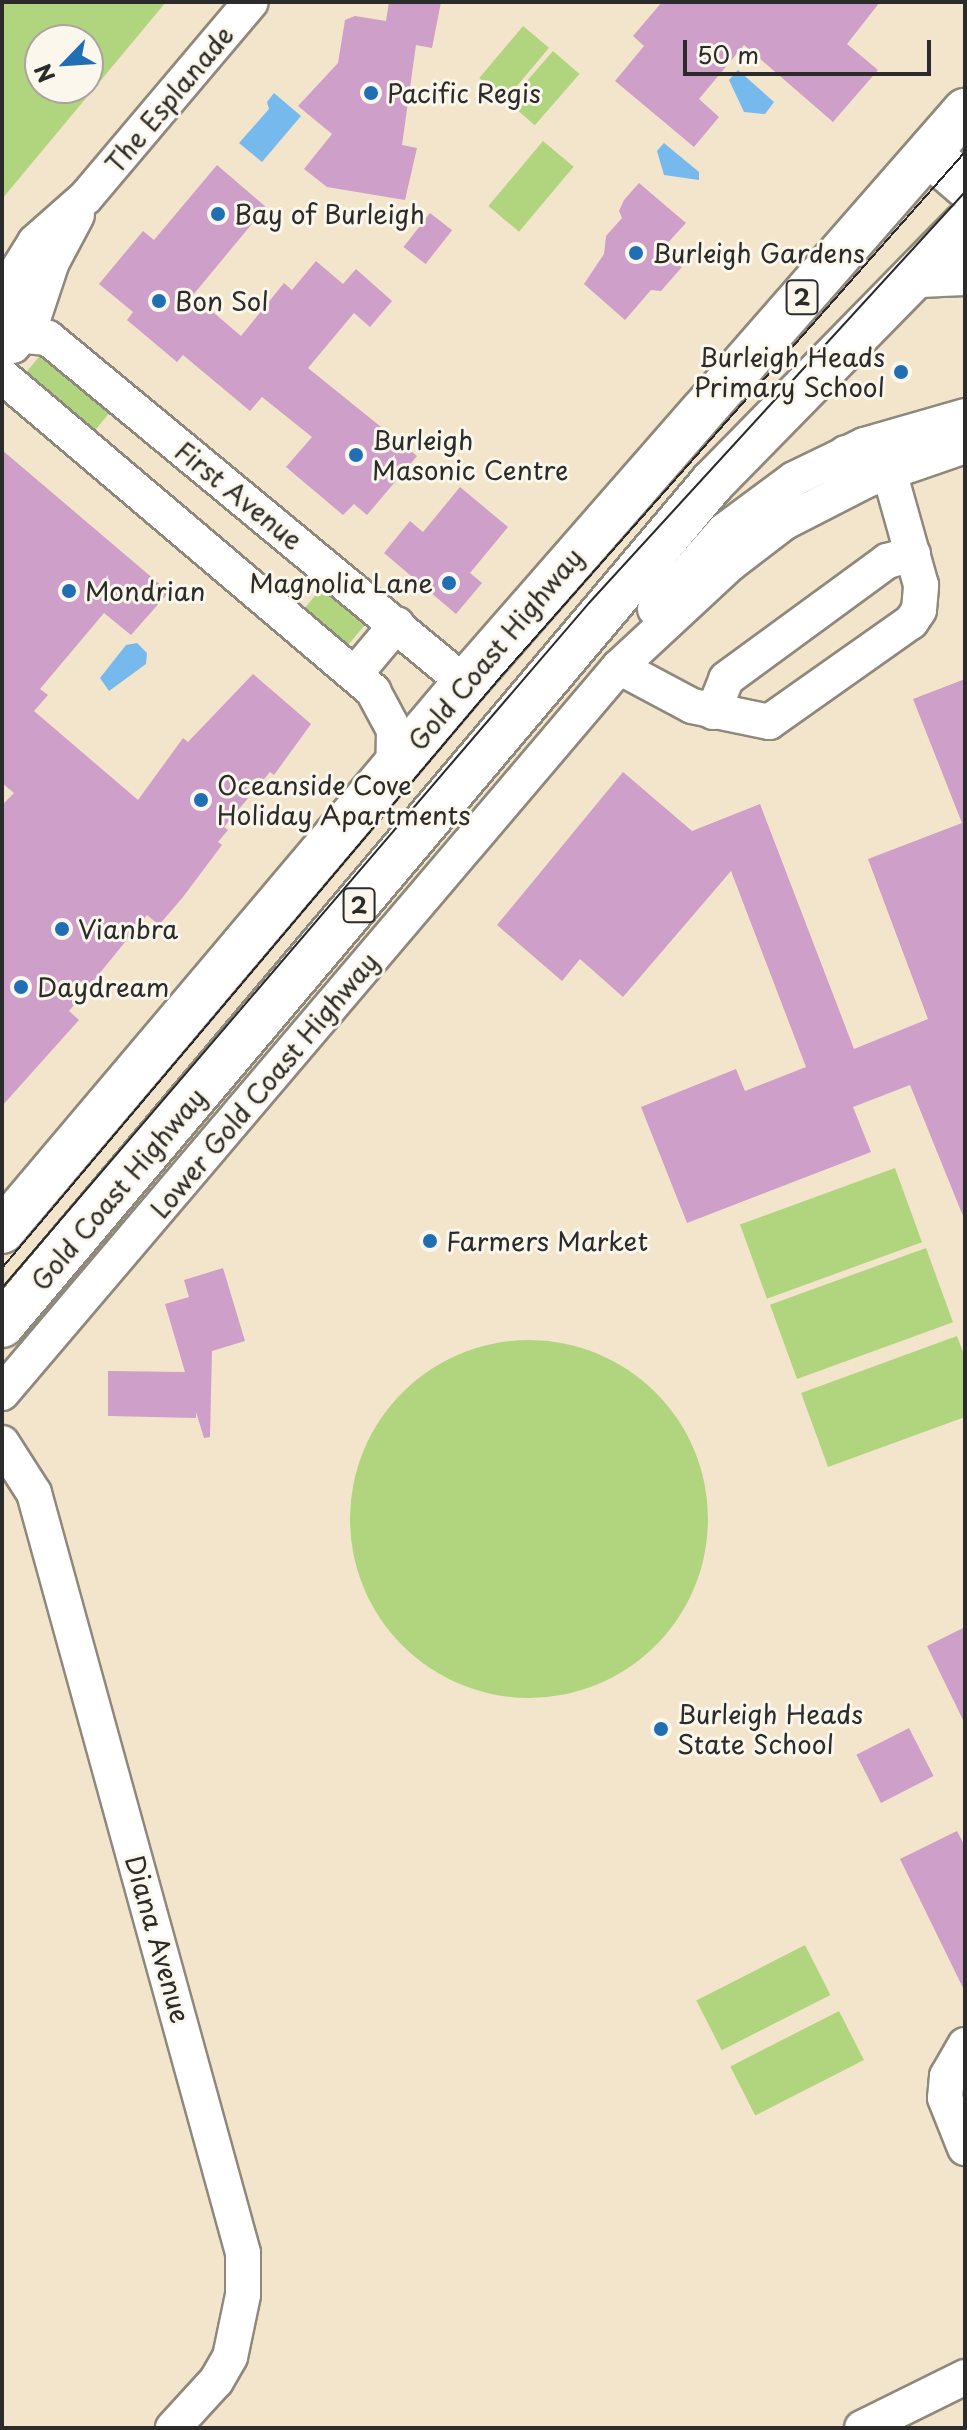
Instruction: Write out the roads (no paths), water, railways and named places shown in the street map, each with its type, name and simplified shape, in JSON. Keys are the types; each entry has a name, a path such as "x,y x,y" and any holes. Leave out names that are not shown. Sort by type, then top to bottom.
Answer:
{"main road":[{"path":"952,133 965,185"},
{"name":"Gold Coast Highway","path":"2,1231 465,683 952,133"},
{"name":"Gold Coast Highway","path":"2,1325 713,482 920,275 965,225"},
{"path":"920,275 965,273"}],"street":[{"name":"The Esplanade","path":"2,358 9,327 52,262 86,197 251,2"},
{"name":"First Avenue","path":"9,327 48,338 465,683"},
{"path":"2,376 355,674 389,713 394,730 393,769"},
{"name":"Lower Gold Coast Highway","path":"619,667 660,601 724,531 794,479 846,453 965,416"},
{"name":"Lower Gold Coast Highway","path":"2,1393 619,667 756,543 833,495 889,471 965,446"},
{"path":"619,667 677,700 713,712 761,722 775,720 906,626 919,610 922,593 889,471 876,460 846,453"},
{"path":"713,712 726,679 887,561 913,554"},
{"path":"355,674 397,624"},
{"name":"Diana Avenue","path":"2,1443 34,1493 243,2253 243,2295 230,2357 216,2381 173,2428"},
{"path":"965,2045 947,2076 945,2098 965,2148"},
{"path":"862,2428 965,2377"}],"water":[{"path":"738,70 774,102 765,114 744,112 729,80"},
{"path":"274,93 301,116 262,162 239,143 269,109 267,102"},
{"path":"664,143 699,172 699,180 664,175 657,151"},
{"path":"137,643 147,653 146,664 109,691 100,678 126,645"}],"tram line":[{"path":"2,1268 504,673 965,152"},
{"path":"2,1288 589,603 965,192"}],"place":[{"name":"Pacific Regis","path":"371,93"},
{"name":"Bay of Burleigh","path":"218,214"},
{"name":"Burleigh Gardens","path":"636,253"},
{"name":"Bon Sol","path":"159,301"},
{"name":"Burleigh Heads Primary School","path":"901,372"},
{"name":"Burleigh Masonic Centre","path":"356,455"},
{"name":"Magnolia Lane","path":"449,583"},
{"name":"Mondrian","path":"69,591"},
{"name":"Oceanside Cove Holiday Apartments","path":"201,800"},
{"name":"Vianbra","path":"62,929"},
{"name":"Daydream","path":"21,987"},
{"name":"Farmers Market","path":"430,1241"},
{"name":"Burleigh Heads State School","path":"661,1729"}]}
